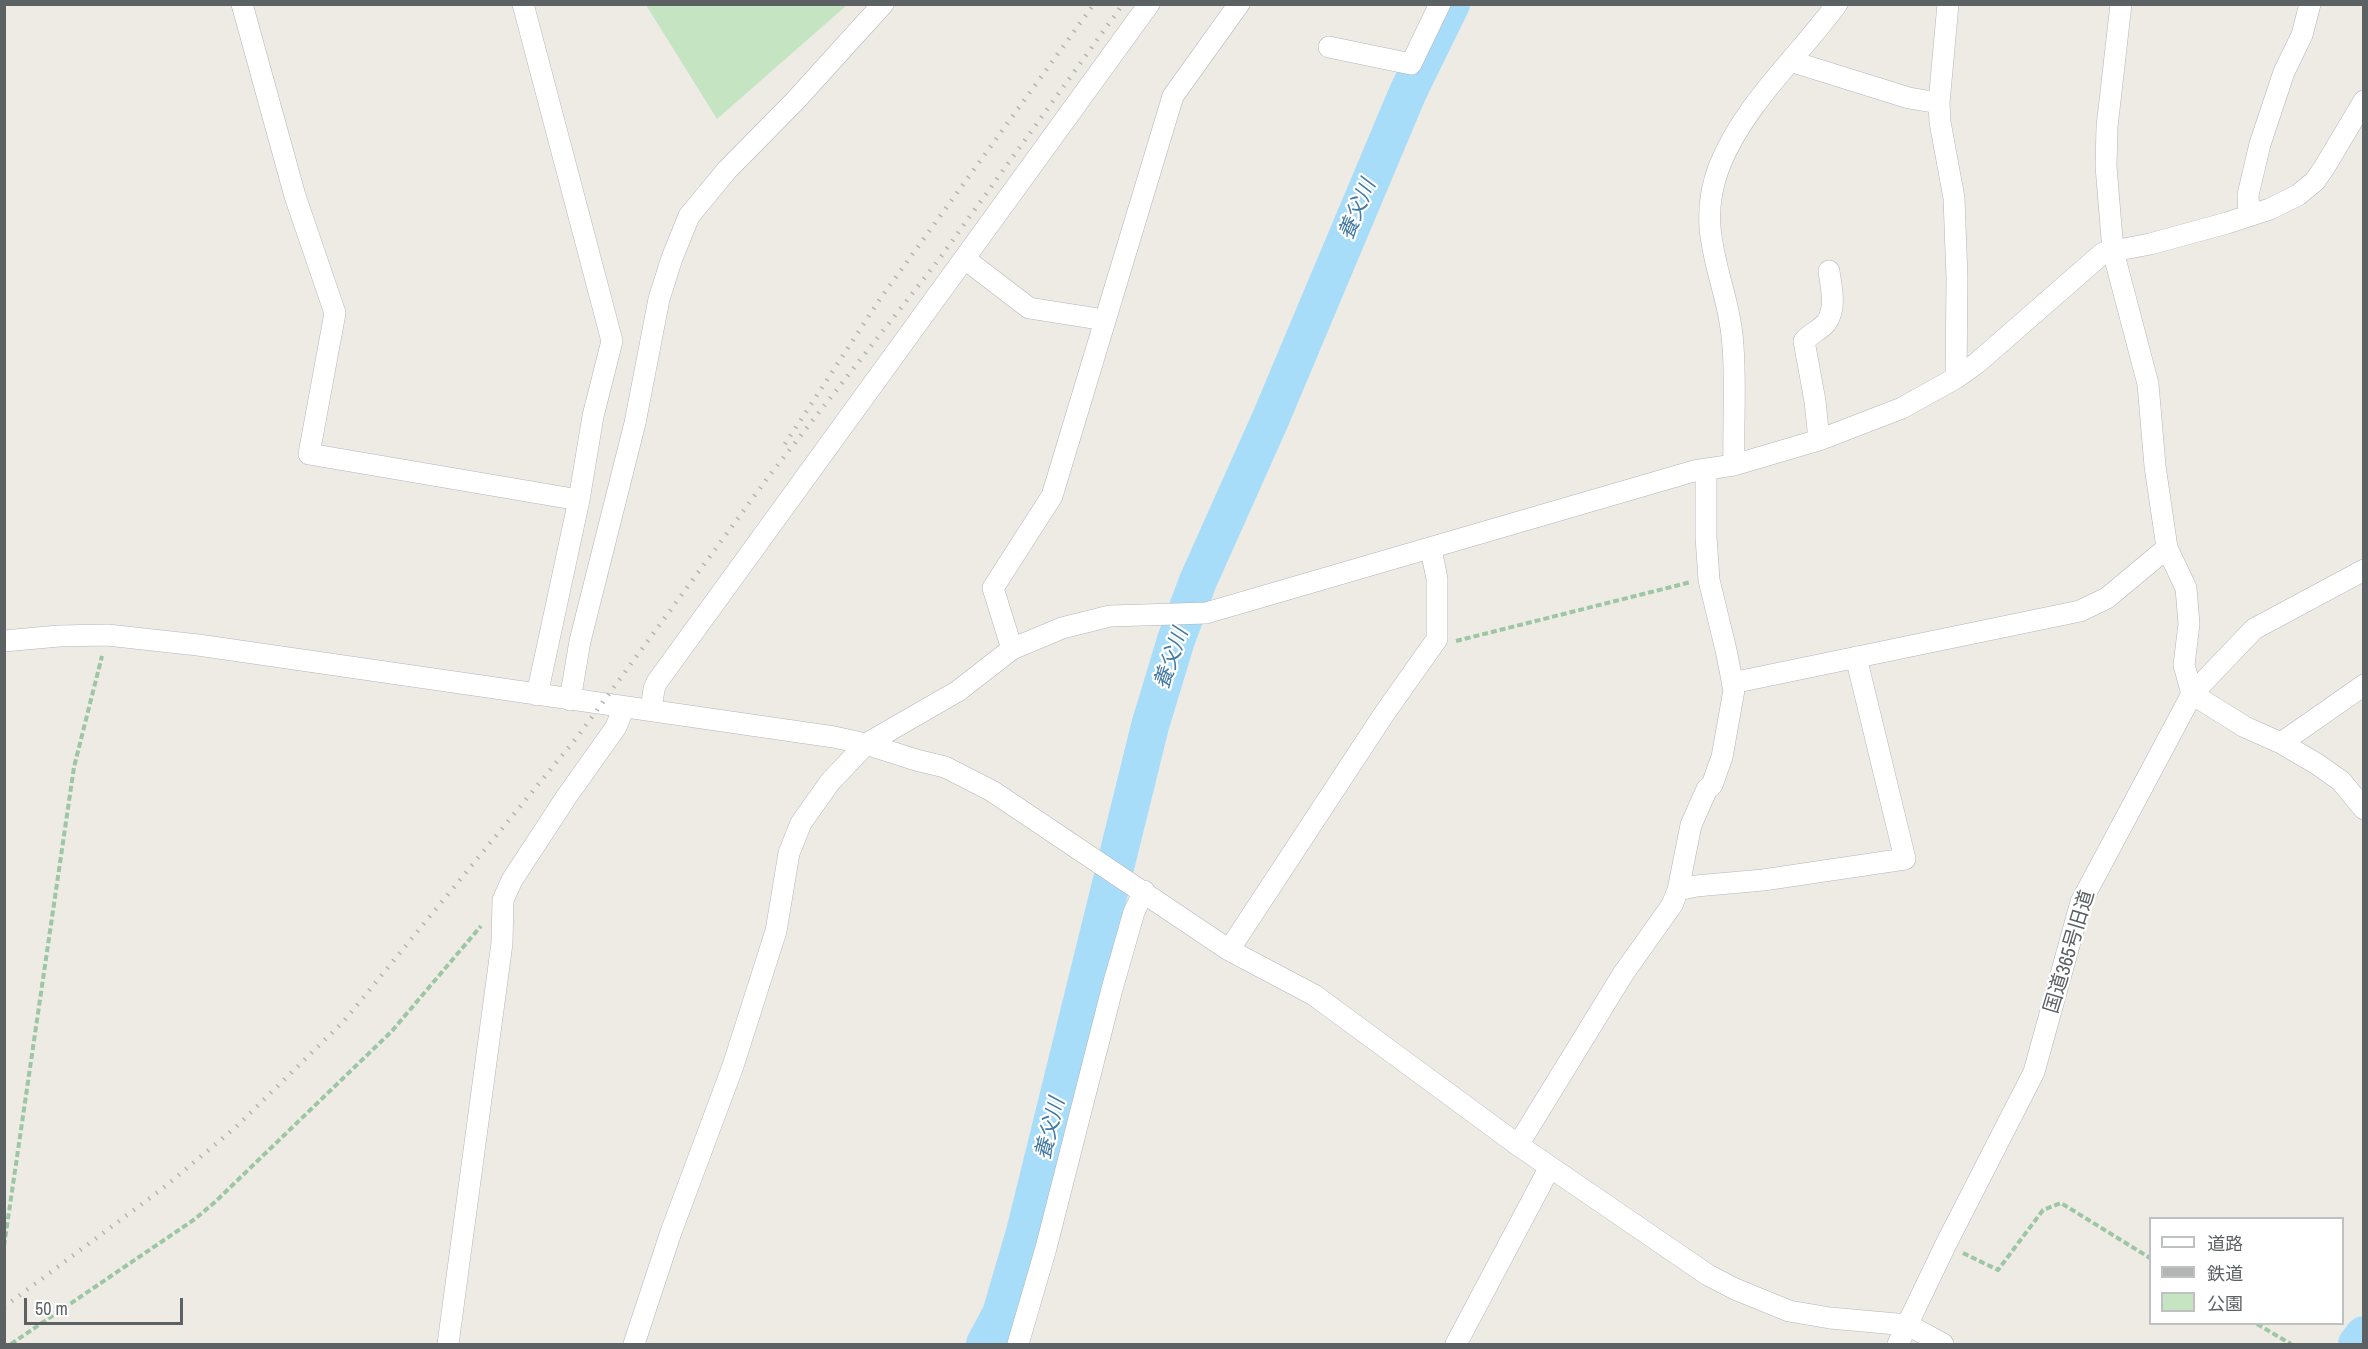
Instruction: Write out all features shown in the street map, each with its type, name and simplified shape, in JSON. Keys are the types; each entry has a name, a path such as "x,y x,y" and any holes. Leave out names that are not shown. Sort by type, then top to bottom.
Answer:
{"street":[{"path":"242,4 265,95 295,196 335,314 309,454 579,500"},
{"path":"524,4 612,341 593,416 579,500 537,695"},
{"path":"570,700 580,641 635,423 659,299 689,216 727,170 795,101 883,4"},
{"path":"651,710 657,682 1149,4"},
{"path":"1012,649 993,588 1052,496 1173,96 1239,4"},
{"path":"1329,47 1411,64 1440,4"},
{"path":"1734,465 1733,346 1712,249 1708,218 1712,192 1720,166 1753,107 1837,4"},
{"path":"1948,4 1939,103 1940,122 1954,198 1957,278 1956,378"},
{"path":"2121,4 2106,127 2106,166 2112,251 2148,384 2155,466 2168,548 2186,588 2189,624 2184,665 2192,694 2245,727 2281,743 2317,764 2341,781 2364,809"},
{"path":"2248,216 2248,195 2260,144 2284,72 2302,35 2310,4"},
{"path":"1790,62 1909,98 1939,103"},
{"path":"634,1344 670,1232 733,1066 776,932 789,853 801,823 824,790 866,744 958,691 1012,649 1062,628 1110,616 1206,613 1694,471 1734,465 1819,440 1902,408 1956,378 2009,336 2103,253 2161,241 2248,216 2298,195 2315,181 2364,101"},
{"path":"965,259 1029,308 1105,320"},
{"path":"1819,440 1815,401 1804,341 1825,323 1830,314 1833,300 1829,271"},
{"path":"1518,1145 1617,984 1672,905 1678,890 1691,825 1707,789 1712,785 1722,758 1734,690 1709,580 1706,537 1706,470"},
{"path":"1732,682 2080,611 2107,598 2168,548"},
{"path":"1229,950 1384,714 1437,639 1437,579 1431,549"},
{"name":"国道365号旧道","path":"1899,1344 1946,1244 2034,1072 2081,902 2192,694 2254,630 2364,570"},
{"path":"4,641 107,635 198,645 834,737 945,766 971,779 1098,861 1229,950 1314,995 1518,1145 1708,1275 1744,1293 1799,1313 1908,1325 1943,1344"},
{"path":"1678,890 1905,859 1856,657"},
{"path":"2281,743 2364,685"},
{"path":"448,1344 502,943 503,900 512,880 530,852 616,727 624,707"},
{"path":"1018,1344 1046,1248 1134,912 1138,887"},
{"path":"1456,1344 1550,1167"}],"path":[{"path":"1437,639 1457,641 1684,583 1709,580"},
{"path":"4,1246 74,767 107,635"},
{"path":"11,1344 195,1219 215,1202 392,1031 503,900"},
{"path":"1946,1244 1998,1270 2043,1210 2061,1203 2149,1257"},
{"path":"2260,1325 2291,1344"}],"green space":[{"path":"646,5 847,5 717,119"}],"waterway":[{"name":"養父川","path":"985,1344 1001,1314 1025,1232 1150,726 1176,640 1198,581 1270,420 1408,92 1451,4"},
{"path":"2357,1344 2364,1335"}],"railway":[{"path":"785,444 880,299 1094,4"},
{"path":"4,1307 162,1189 236,1127 344,1021 578,736 769,476 937,262 1123,4"}]}
